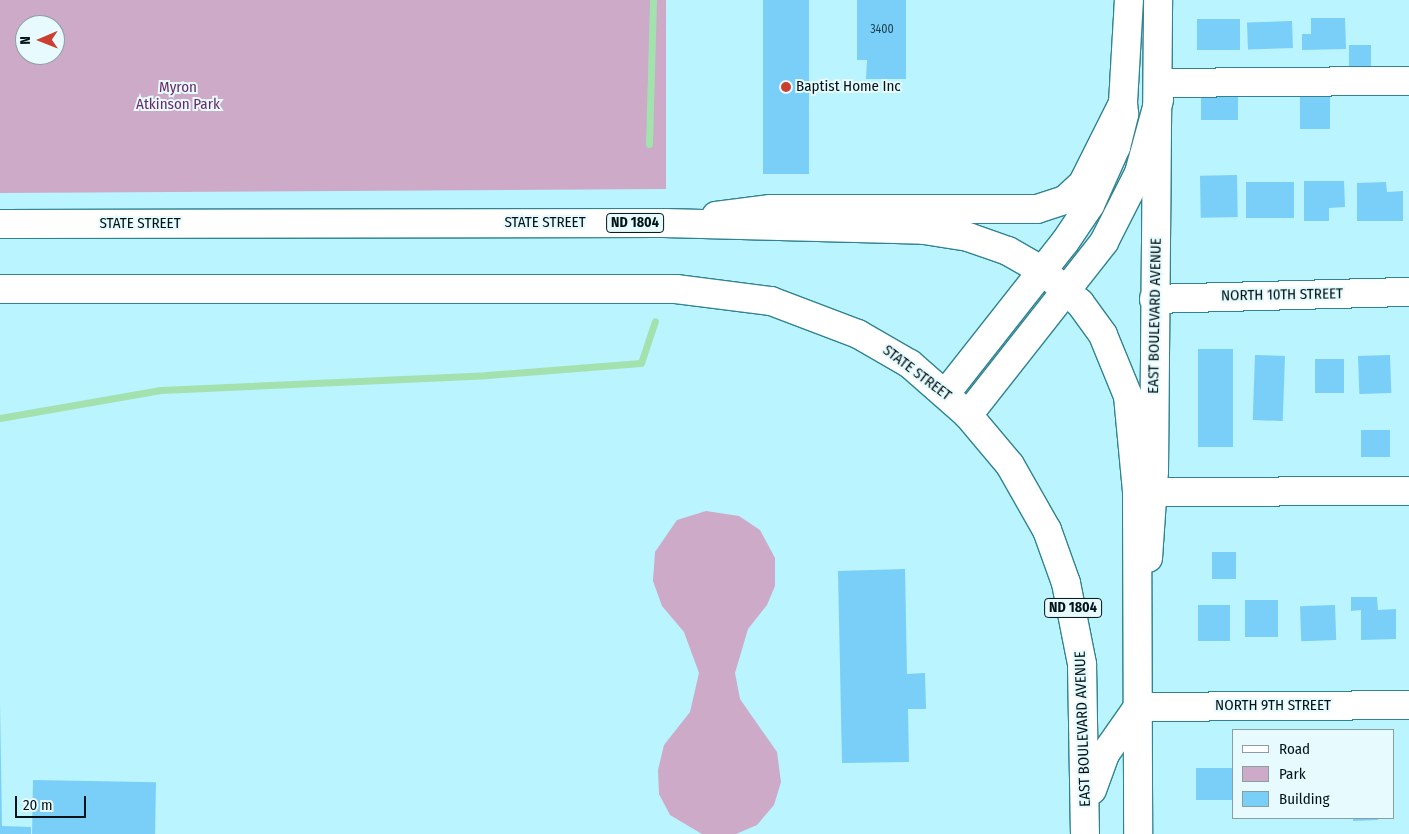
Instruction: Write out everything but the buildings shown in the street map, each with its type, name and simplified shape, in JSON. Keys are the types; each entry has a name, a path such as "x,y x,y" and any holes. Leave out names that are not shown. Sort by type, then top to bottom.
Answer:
{"main road":[{"path":"946,393 1043,271 1100,187 1121,130 1129,0"},
{"name":"EAST BOULEVARD AVENUE","path":"1138,834 1137,631 1154,299 1159,92 1158,0"},
{"path":"968,414 1068,292 1104,242 1130,195 1147,151 1159,92 1409,81"},
{"path":"664,223 771,210 1052,206 1075,193 1083,183 1123,102"},
{"name":"STATE STREET","path":"0,224 664,223 947,233 1008,251 1043,271 1068,292 1103,335 1122,375 1132,417 1136,459"},
{"name":"STATE STREET","path":"0,289 524,288 710,292 771,301 830,321 886,349 946,393 968,414"},
{"name":"NORTH 10TH STREET","path":"1154,299 1409,292"},
{"name":"EAST BOULEVARD AVENUE","path":"968,414 1024,486 1047,530 1066,583 1082,664 1085,832"},
{"name":"EAST BOULEVARD AVENUE","path":"1136,459 1145,492"},
{"path":"1145,492 1409,490"},
{"name":"NORTH 9TH STREET","path":"1138,707 1409,705"},
{"path":"1085,832 1102,760 1138,707"}],"green space":[{"name":"Myron Atkinson Park","path":"0,0 666,0 666,189 0,193"},
{"path":"706,511 739,516 760,530 775,558 775,586 767,605 748,629 735,673 740,699 777,752 781,782 774,805 757,825 736,834 702,834 670,815 659,794 658,770 664,745 690,712 699,673 684,632 662,606 653,581 655,552 677,520"}],"waterway":[{"path":"649,144 653,0"},
{"path":"0,418 161,390 487,375 641,363 655,321"}],"place":[{"name":"Baptist Home Inc","path":"786,87"}]}
